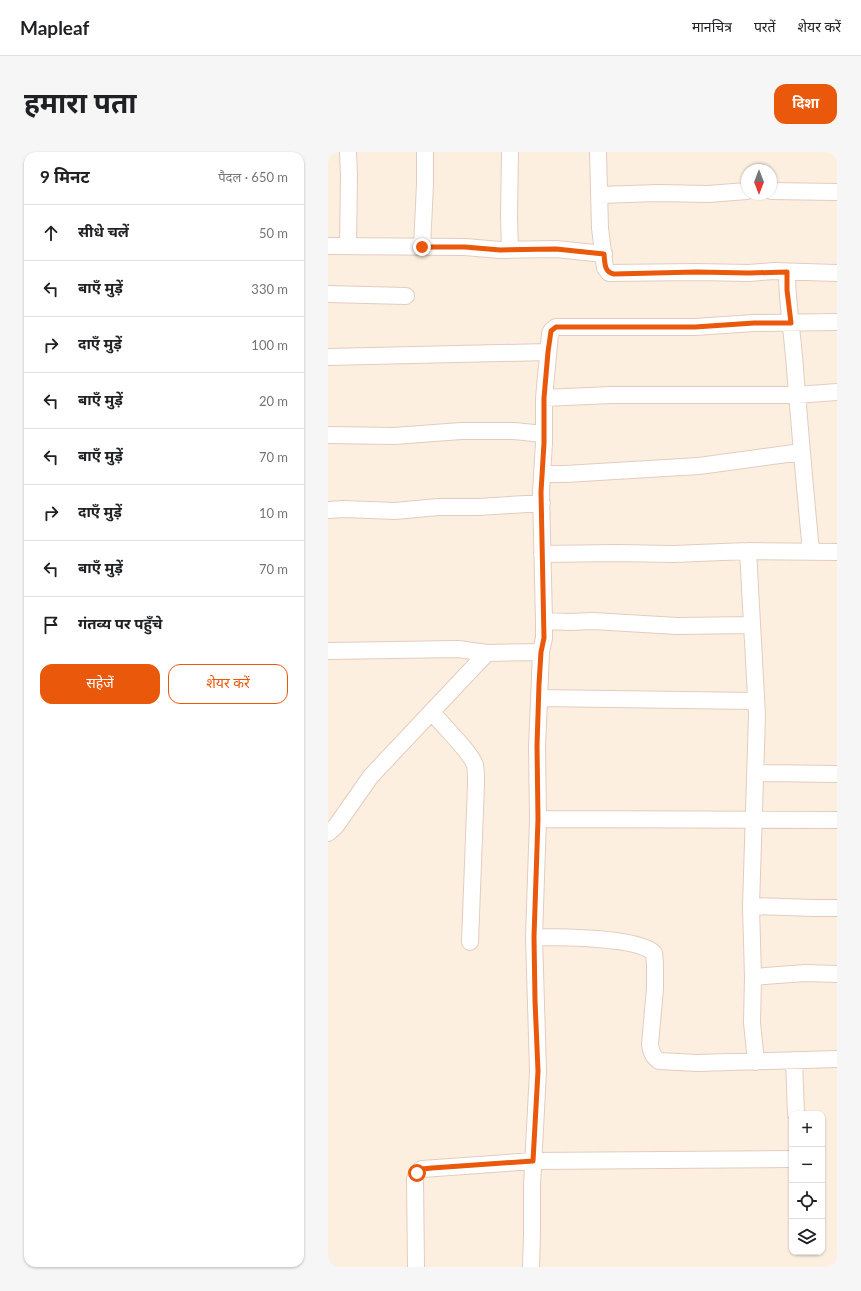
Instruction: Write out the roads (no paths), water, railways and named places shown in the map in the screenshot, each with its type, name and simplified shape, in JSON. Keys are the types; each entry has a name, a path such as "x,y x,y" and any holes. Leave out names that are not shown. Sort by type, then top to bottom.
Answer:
{"street":[{"path":"348,152 348,246"},
{"path":"422,247 425,152"},
{"path":"510,152 510,250"},
{"path":"598,152 600,228 605,268 609,273 837,273"},
{"path":"599,195 658,193 708,194 741,191"},
{"path":"777,191 837,192"},
{"path":"328,246 510,250 556,249 604,254"},
{"path":"787,272 787,290 811,551"},
{"path":"328,294 406,296"},
{"path":"531,1267 533,1161 538,1071 534,937 538,819 537,792 539,698 541,652 544,638 542,606 541,492 544,398 551,331 556,327 695,327 754,323 837,322"},
{"path":"328,357 548,352"},
{"path":"544,398 611,395 797,395 837,392"},
{"path":"328,435 394,436 461,432 514,432 544,434"},
{"path":"542,474 572,474 700,466 801,452"},
{"path":"328,510 344,509 395,511 438,507 478,507 542,503"},
{"path":"748,551 756,715 756,773 752,906 752,1030 756,1062"},
{"path":"542,554 673,554 748,551 837,552"},
{"path":"544,621 593,621 677,626 751,625"},
{"path":"328,651 458,650 487,652 541,652"},
{"path":"328,833 336,826 371,776 487,652"},
{"path":"539,698 755,701"},
{"path":"432,712 462,746 471,758 474,765 476,784 470,942"},
{"path":"756,773 837,774"},
{"path":"538,819 837,820"},
{"path":"752,906 837,908"},
{"path":"534,937 607,940 638,945 648,948 654,953 655,989 650,1044 653,1056 658,1061 681,1063 837,1060"},
{"path":"753,977 805,973 837,974"},
{"path":"794,1060 796,1111"},
{"path":"416,1267 414,1189 417,1173 422,1169 533,1161 789,1159"}]}
